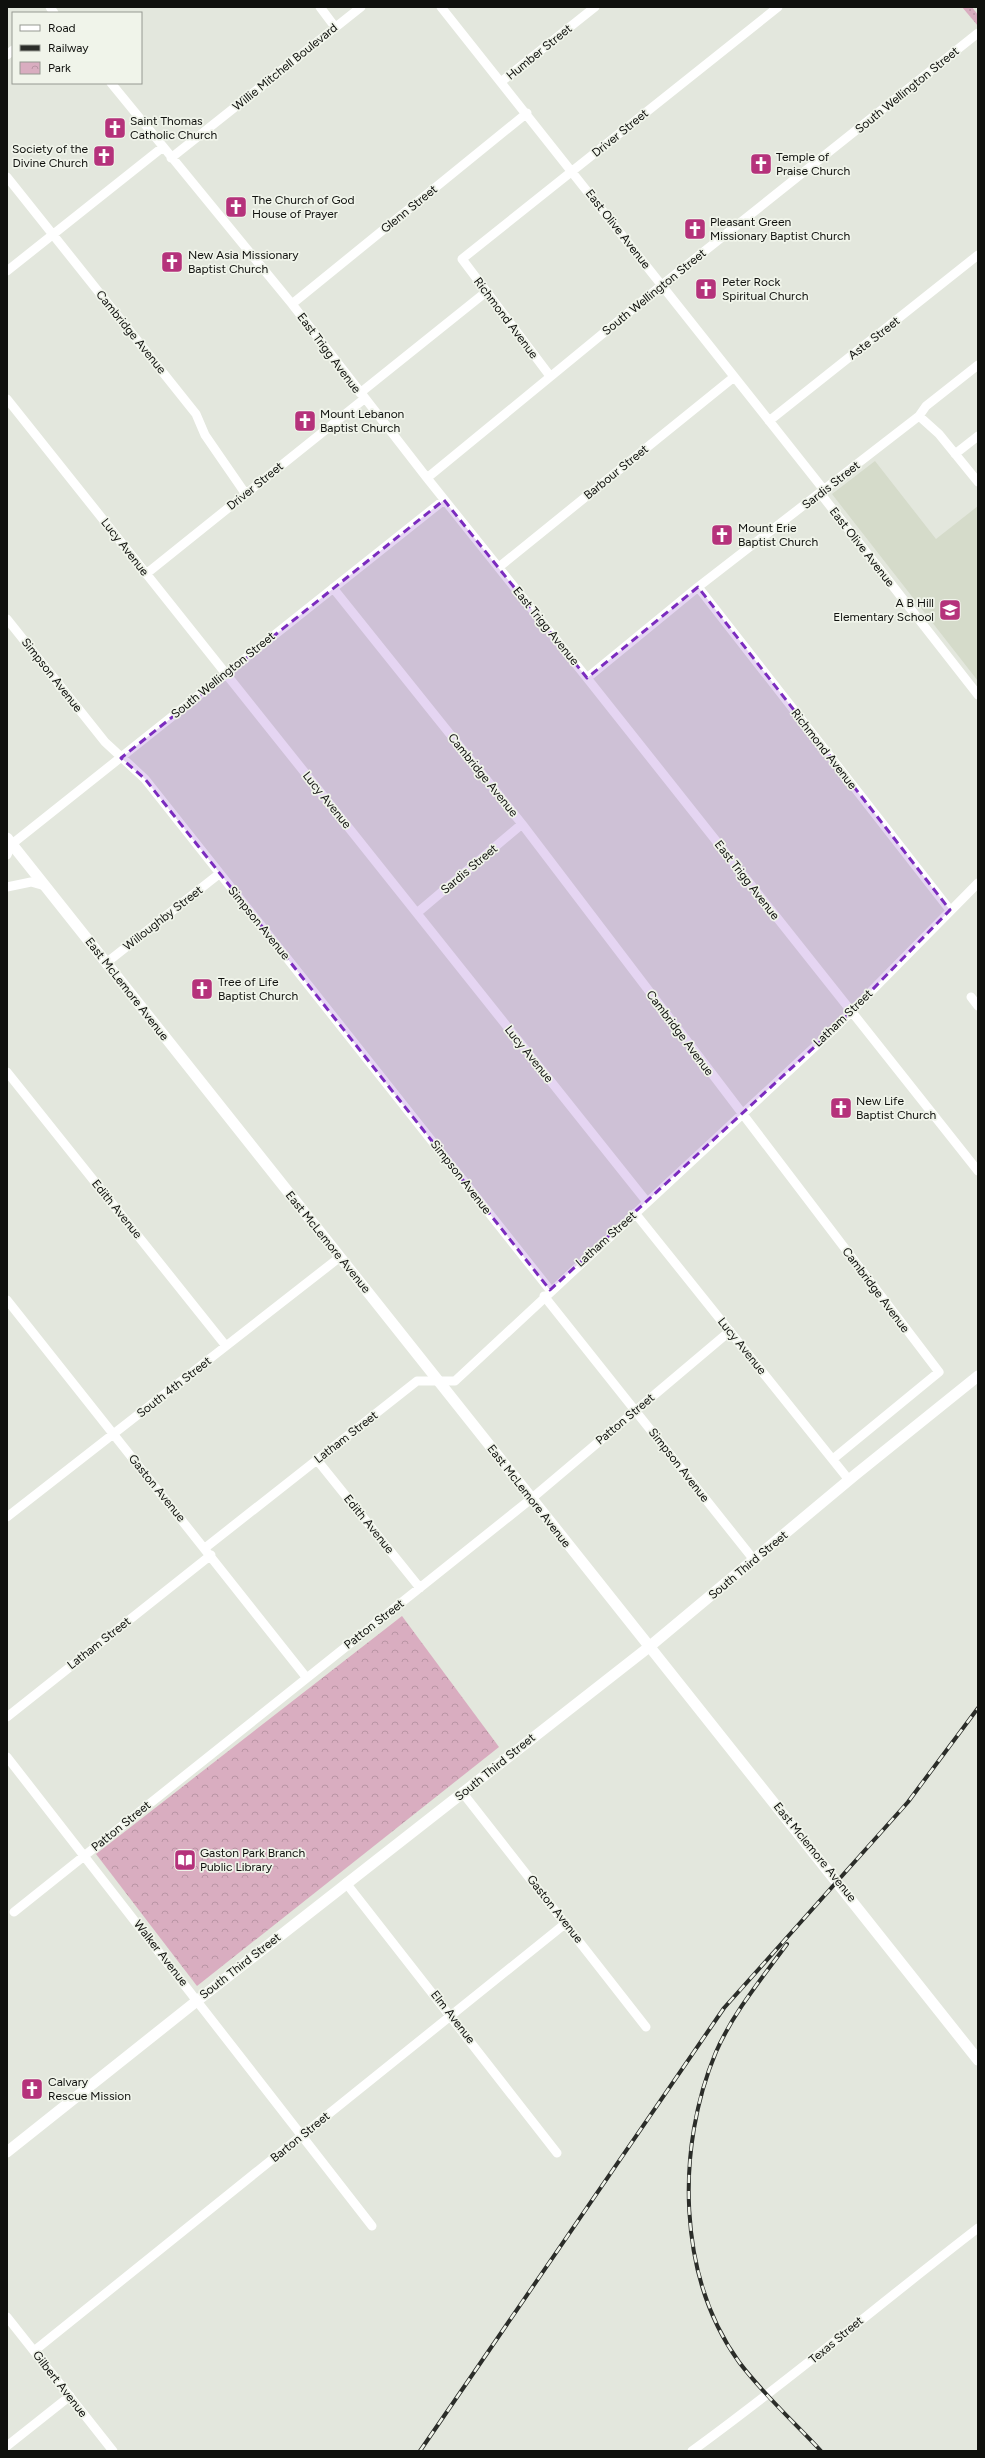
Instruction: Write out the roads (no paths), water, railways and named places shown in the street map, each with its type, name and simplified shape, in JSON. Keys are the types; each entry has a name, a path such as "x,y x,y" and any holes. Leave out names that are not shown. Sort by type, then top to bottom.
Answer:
{"main road":[{"name":"East McLemore Avenue","path":"10,841 649,1647"},
{"name":"South Third Street","path":"7,2152 346,1883 649,1647 852,1477 978,1376"},
{"name":"East Mclemore Avenue","path":"649,1647 784,1814 978,2060"}],"street":[{"path":"320,7 335,26"},
{"name":"Willie Mitchell Boulevard","path":"171,158 335,26 361,7"},
{"name":"East Olive Avenue","path":"441,7 502,81 734,376 978,695"},
{"name":"Humber Street","path":"502,81 595,7"},
{"name":"Driver Street","path":"462,259 778,7"},
{"name":"South Wellington Street","path":"427,478 662,285 978,33"},
{"name":"East Trigg Avenue","path":"112,84 292,304 444,500 588,678 978,1171"},
{"name":"Glenn Street","path":"292,304 527,113"},
{"path":"7,271 163,147"},
{"name":"Cambridge Avenue","path":"7,177 196,414 205,435 245,493"},
{"name":"Aste Street","path":"769,421 978,255"},
{"name":"Richmond Avenue","path":"462,259 550,376"},
{"name":"Driver Street","path":"146,574 486,292"},
{"name":"Sardis Street","path":"588,678 698,587 919,416 926,406 978,365"},
{"name":"Barbour Street","path":"499,567 734,376"},
{"name":"Lucy Avenue","path":"7,399 647,1202"},
{"path":"919,416 931,426 978,482"},
{"path":"955,454 978,436"},
{"name":"South Wellington Street","path":"7,855 10,841 121,758 225,673 444,500"},
{"name":"Richmond Avenue","path":"698,587 950,910"},
{"name":"Cambridge Avenue","path":"333,588 522,824 741,1114 939,1372 833,1459"},
{"name":"Simpson Avenue","path":"7,619 99,736 145,779 547,1293 635,1410 754,1560"},
{"name":"Sardis Street","path":"417,913 522,824"},
{"name":"Willoughby Street","path":"106,963 219,874"},
{"path":"7,887 31,882 45,886"},
{"name":"Latham Street","path":"7,1717 208,1552 317,1460 417,1381 455,1381 547,1293 851,1012 978,883"},
{"path":"971,997 978,1006"},
{"name":"Edith Avenue","path":"7,1072 226,1346"},
{"name":"Lucy Avenue","path":"635,1213 833,1459 852,1477"},
{"name":"South 4th Street","path":"7,1517 340,1257"},
{"name":"Gaston Avenue","path":"7,1300 306,1677"},
{"name":"Patton Street","path":"14,1912 306,1677 531,1499 730,1331"},
{"name":"Edith Avenue","path":"317,1460 420,1588"},
{"name":"Walker Avenue","path":"7,1757 198,2000 372,2226"},
{"name":"Gaston Avenue","path":"462,1792 646,2027"},
{"name":"Elm Avenue","path":"346,1883 557,2153"},
{"name":"Barton Street","path":"34,2351 566,1923"},
{"name":"Texas Street","path":"692,2451 769,2395 866,2315 978,2228"},
{"name":"Gilbert Avenue","path":"7,2317 113,2451"},
{"path":"7,2446 70,2396"}],"railway":[{"path":"420,2451 724,2008 908,1802 978,1708"},
{"path":"787,1944 739,2010 716,2052 703,2089 694,2128 689,2169 689,2210 694,2251 704,2291 719,2328 739,2362 748,2374 768,2397 821,2451"}],"place":[{"name":"Saint Thomas Catholic Church","path":"115,128"},
{"name":"Society of the Divine Church","path":"104,156"},
{"name":"Temple of Praise Church","path":"761,164"},
{"name":"The Church of God House of Prayer","path":"236,207"},
{"name":"Pleasant Green Missionary Baptist Church","path":"695,229"},
{"name":"New Asia Missionary Baptist Church","path":"172,262"},
{"name":"Peter Rock Spiritual Church","path":"706,289"},
{"name":"Mount Lebanon Baptist Church","path":"305,421"},
{"name":"Mount Erie Baptist Church","path":"722,535"},
{"name":"A B Hill Elementary School","path":"950,610"},
{"name":"Tree of Life Baptist Church","path":"202,989"},
{"name":"New Life Baptist Church","path":"841,1108"},
{"name":"Gaston Park Branch Public Library","path":"185,1860"},
{"name":"Calvary Rescue Mission","path":"32,2089"}]}
